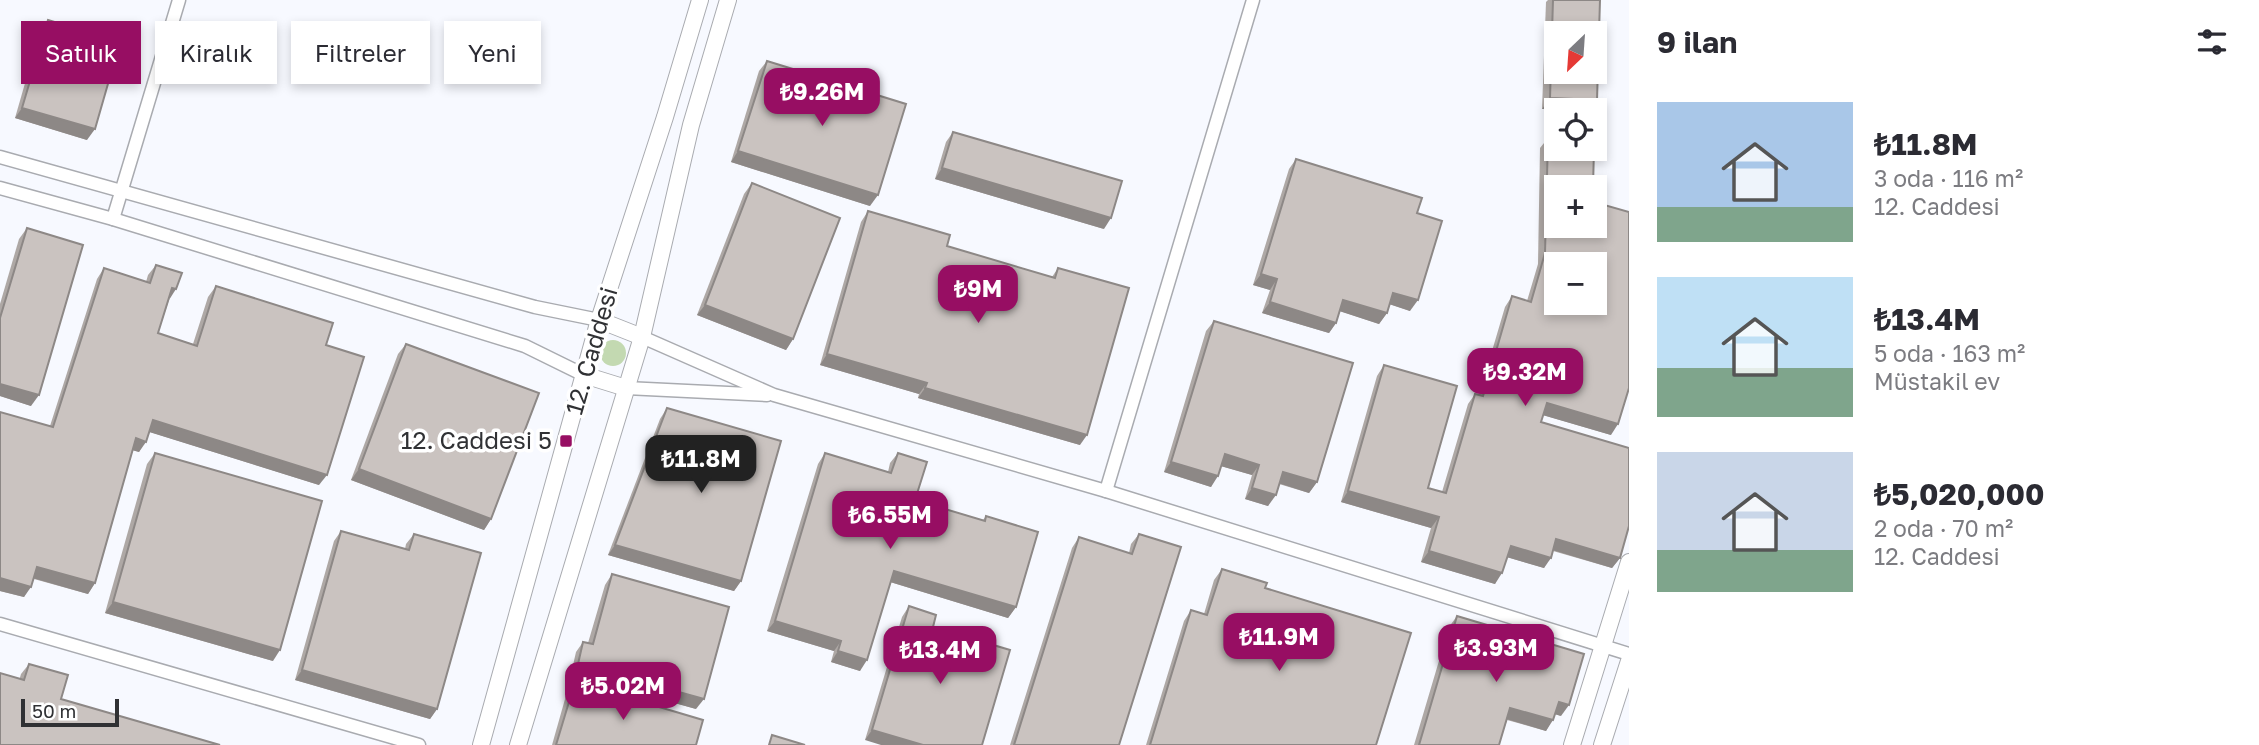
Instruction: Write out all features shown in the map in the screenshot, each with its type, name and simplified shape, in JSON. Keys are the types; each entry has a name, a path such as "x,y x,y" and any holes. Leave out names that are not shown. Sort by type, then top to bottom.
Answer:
{"street":[{"path":"113,219 179,0"},
{"name":"12. Caddesi","path":"481,745 599,320 700,0"},
{"name":"12. Caddesi","path":"518,745 642,337 691,125 728,0"},
{"path":"1106,491 1254,0"},
{"path":"0,157 535,306 599,320 774,395 1106,491 1629,654"},
{"path":"0,188 113,219 525,346 584,375 626,388 774,395"},
{"path":"1572,745 1629,562"},
{"path":"0,624 419,745"},
{"path":"1602,745 1629,661"}],"green space":[{"path":"613,340 622,344 626,353 622,362 613,366 604,362 600,353 604,344"}],"building":[{"path":"1553,0 1600,0 1599,21 1552,21"},
{"path":"767,61 906,104 878,195 738,151"},
{"path":"29,84 108,84 95,129 22,108"},
{"path":"1550,84 1597,84 1597,98 1550,98"},
{"path":"953,132 1122,181 1111,218 942,168"},
{"path":"1296,159 1422,198 1417,213 1442,221 1418,300 1393,293 1387,313 1343,300 1336,323 1270,302 1277,279 1261,274"},
{"path":"1547,161 1594,161 1593,175 1547,175"},
{"path":"752,183 840,218 793,339 705,305"},
{"path":"1607,206 1629,212 1629,388 1618,424 1547,403 1541,422 1629,448 1629,526 1620,558 1556,539 1551,558 1511,546 1502,573 1429,551 1439,517 1348,491 1384,365 1457,386 1428,488 1446,493 1475,394 1483,396 1512,296 1531,302 1544,256 1544,315 1607,315 1607,252 1545,252 1545,238 1607,238"},
{"path":"868,211 950,235 947,246 1055,278 1058,268 1129,288 1087,435 925,388 927,383 827,354"},
{"path":"27,228 83,245 39,395 0,384 0,318"},
{"path":"156,265 182,273 176,289 172,288 158,333 197,346 216,286 333,323 326,345 364,357 327,475 153,420 146,442 136,438 95,583 37,567 31,587 0,578 0,412 53,427 104,268 150,283"},
{"path":"1214,321 1353,363 1317,482 1283,472 1276,495 1252,488 1259,465 1225,454 1218,476 1171,462"},
{"path":"406,344 539,393 491,519 359,469"},
{"path":"667,408 781,441 741,581 615,545"},
{"path":"155,453 322,501 280,650 113,602"},
{"path":"825,453 891,473 898,453 927,462 915,500 985,521 986,516 1038,532 1016,607 894,571 867,660 838,651 841,641 775,621"},
{"path":"341,531 409,550 414,534 481,553 437,709 302,670"},
{"path":"1139,534 1181,547 1119,745 1014,745 1079,537 1132,554"},
{"path":"1222,569 1267,583 1265,588 1411,633 1376,745 1150,745 1191,610 1207,615"},
{"path":"612,574 729,607 704,699 578,664 583,642 593,644"},
{"path":"909,606 936,615 933,627 1010,650 982,745 923,745 872,730"},
{"path":"1457,616 1584,654 1569,705 1559,702 1553,720 1510,708 1499,745 1419,745"},
{"path":"29,664 68,675 61,699 220,745 0,745 0,673 24,680"},
{"path":"575,682 703,720 696,745 556,745"},
{"path":"772,735 805,745 769,745"}],"place":[{"name":"12. Caddesi 5","path":"566,441"}]}
